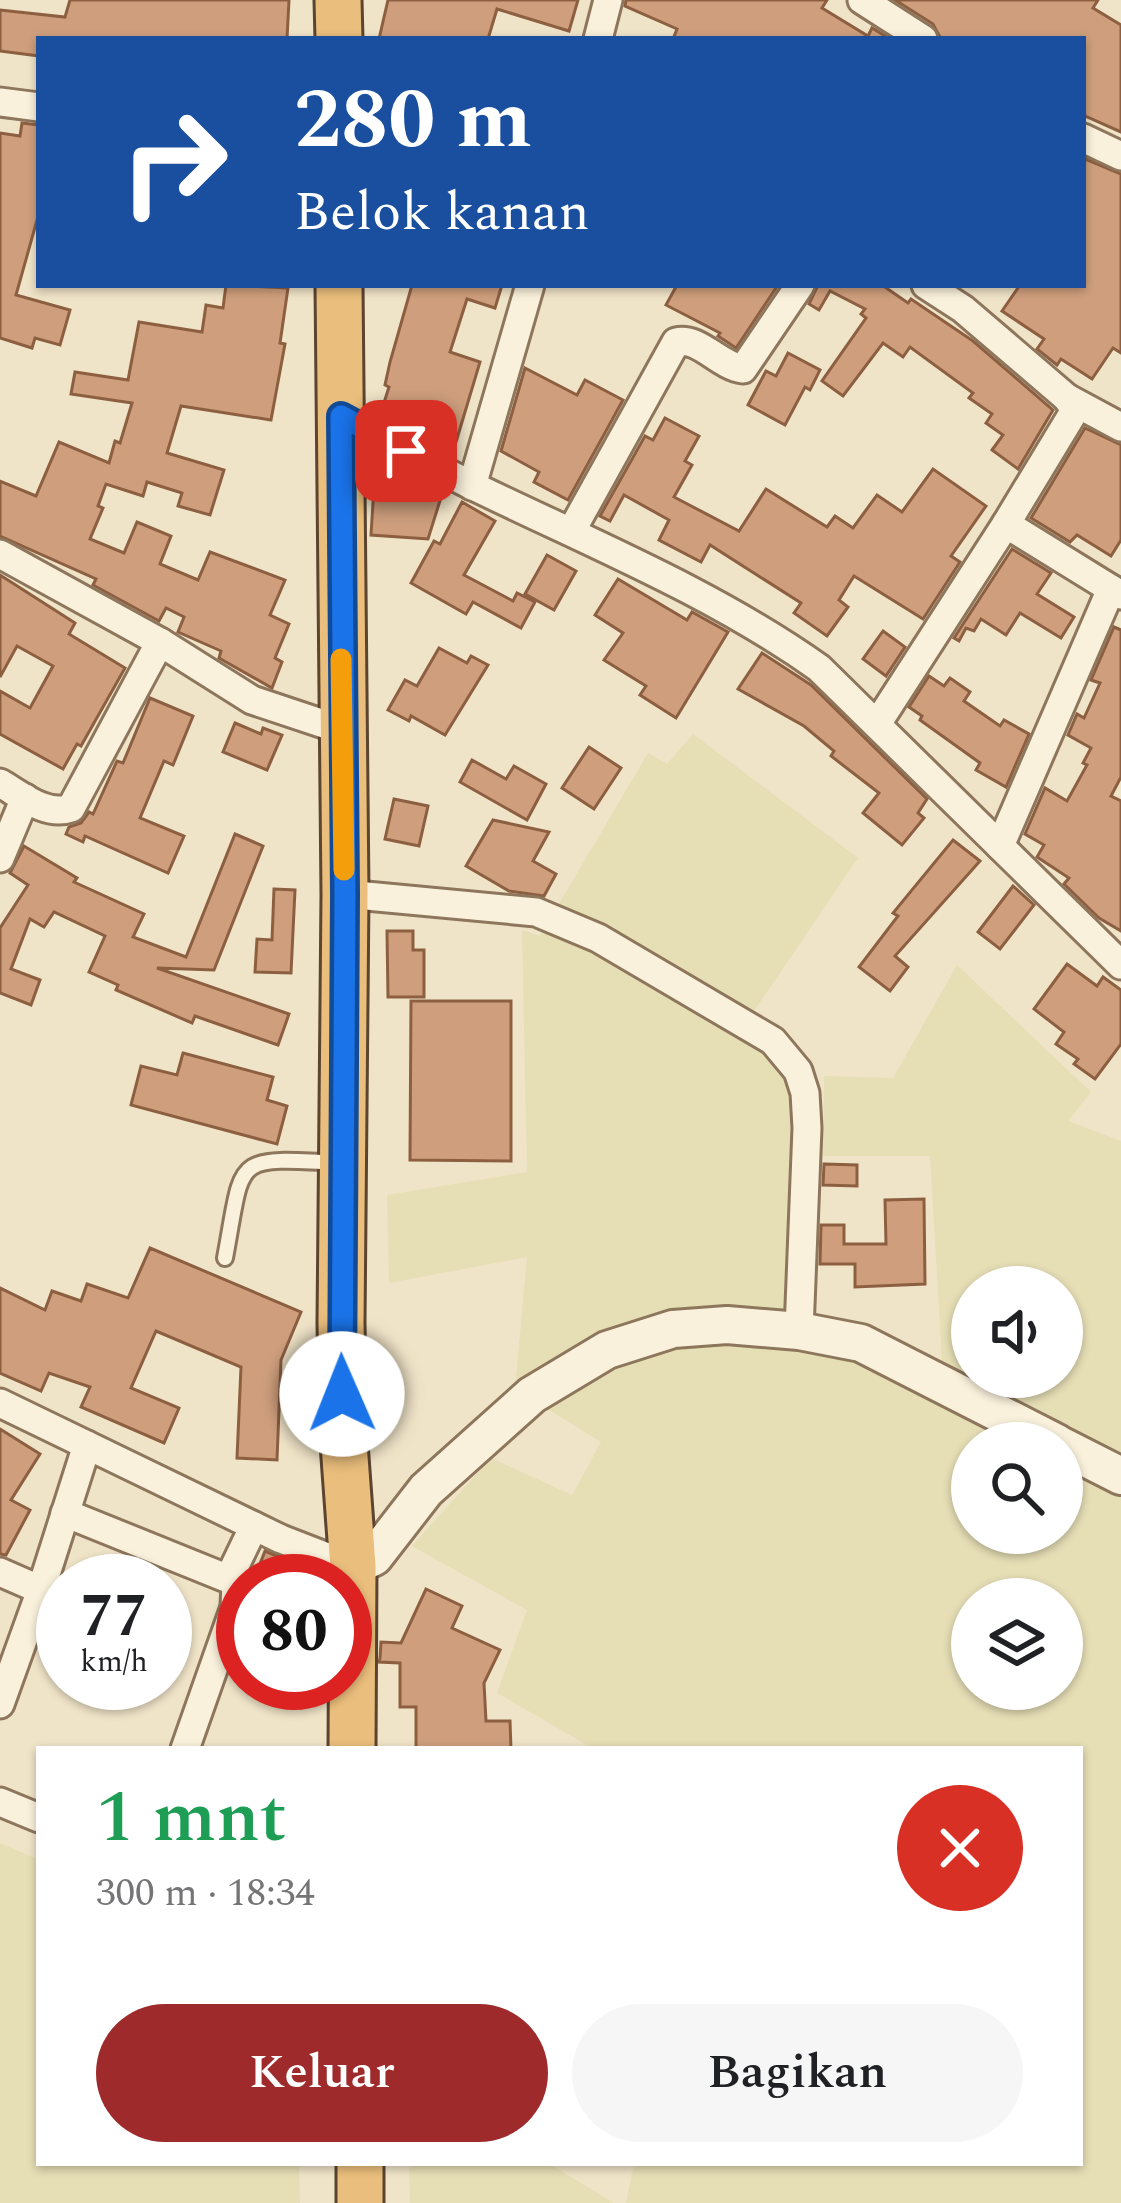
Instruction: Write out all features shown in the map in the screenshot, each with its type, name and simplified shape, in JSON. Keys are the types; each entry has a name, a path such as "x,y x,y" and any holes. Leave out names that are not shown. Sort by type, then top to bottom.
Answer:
{"highway":[{"path":"338,0 339,36"},
{"path":"339,288 345,894 343,1430 352,1554"},
{"path":"352,1710 352,1746"},
{"path":"360,2166 360,2203"}],"street":[{"path":"599,36 608,0"},
{"path":"862,0 918,36"},
{"path":"0,102 36,107"},
{"path":"1086,138 1121,156"},
{"path":"472,486 529,288"},
{"path":"572,530 676,342 688,340 742,369 798,288"},
{"path":"877,724 1073,416 1067,398 970,297 937,288"},
{"path":"1067,398 1121,427"},
{"path":"341,416 472,486 572,530 783,642 820,668 1121,965"},
{"path":"1000,846 1116,592 1006,524"},
{"path":"0,554 252,700 342,730"},
{"path":"0,783 56,812 70,808 160,643"},
{"path":"0,858 25,798"},
{"path":"345,894 536,913 598,938 773,1041 798,1071 805,1093 808,1128 799,1330"},
{"path":"372,1558 426,1490 532,1395 607,1350 673,1328 727,1325 799,1330 861,1343 1016,1422"},
{"path":"0,1403 322,1554"},
{"path":"52,1554 87,1445"},
{"path":"1083,1456 1121,1476"},
{"path":"65,1513 216,1573"},
{"path":"241,1554 254,1526"},
{"path":"0,1572 36,1588"},
{"path":"0,1704 36,1604"},
{"path":"185,1746 216,1658"},
{"path":"0,1802 36,1817"}],"lane":[{"path":"226,1258 238,1185 247,1168 278,1160 343,1163"}],"shaded area":[{"path":"693,734 858,858 737,1036 814,1077 809,1351 942,1360 930,1156 823,1156 824,1076 893,1078 957,965 1091,1092 1068,1121 1121,1141 1121,2203 626,2203 633,2166 1083,2166 1083,1746 589,1746 497,1693 527,1610 412,1546 491,1458 572,1495 601,1442 515,1389 527,1257 389,1283 387,1195 527,1172 522,930 540,936 648,753 667,764"},
{"path":"0,1843 36,1859 36,2166 299,2166 300,2203 0,2203"},
{"path":"409,2166 553,2166 614,2203 410,2203"}],"building":[{"path":"70,0 289,0 287,36 36,36 36,56 0,51 0,10 65,17"},
{"path":"388,0 578,0 569,31 497,9 489,36 380,36"},
{"path":"626,0 827,0 822,8 868,36 674,36 677,29 625,6"},
{"path":"895,0 1098,0 1093,8 1121,25 1121,132 1086,116 1086,36 939,36 933,24"},
{"path":"22,123 36,125 36,224 16,295 70,310 60,345 35,338 32,348 0,338 0,133 20,136"},
{"path":"1086,159 1121,174 1121,353 1113,348 1092,379 1061,359 1057,365 1037,349 1044,339 1002,311 1018,288 1086,288"},
{"path":"226,288 288,288 280,343 285,344 271,420 181,406 167,453 224,470 210,515 178,506 182,493 147,482 143,496 106,484 98,506 103,508 90,539 124,553 137,522 171,536 160,564 198,580 210,552 285,580 270,615 289,624 275,658 282,662 272,688 219,658 221,651 178,632 184,617 166,608 159,621 93,585 96,579 0,536 0,481 36,496 59,442 109,463 115,441 120,443 132,403 71,394 75,372 128,380 139,322 202,332 206,305 223,308"},
{"path":"411,288 501,288 495,308 467,299 450,352 480,362 456,442 431,434 434,425 382,409"},
{"path":"675,288 776,288 736,348 720,333 666,305"},
{"path":"817,288 886,288 973,341 1053,410 1018,469 992,450 1003,435 986,423 992,414 969,398 973,393 910,347 903,357 883,343 843,396 822,381 866,318 861,314 865,309 830,291 819,310 809,304"},
{"path":"788,353 820,370 785,425 748,405 766,371 776,376"},
{"path":"525,368 577,395 585,380 623,400 568,500 534,482 539,472 501,451"},
{"path":"665,418 699,436 685,461 692,465 674,497 739,531 766,489 827,527 835,516 853,528 877,495 902,512 933,469 986,506 951,556 960,562 923,619 854,576 839,600 848,607 827,636 794,613 801,603 710,545 701,562 659,540 669,520 624,495 610,521 600,516 645,436 653,440"},
{"path":"1085,428 1121,445 1121,540 1111,556 1077,535 1070,542 1031,518"},
{"path":"376,455 443,491 428,539 371,535"},
{"path":"462,502 495,521 464,575 513,601 517,593 535,602 521,628 473,602 466,614 411,583 434,541 440,544"},
{"path":"1012,549 1051,573 1037,594 1074,617 1061,638 1020,613 1006,635 981,619 974,631 966,628 959,641 954,638"},
{"path":"547,555 576,571 554,610 525,594"},
{"path":"0,575 75,623 69,634 125,668 63,769 0,734 0,691 30,708 53,666 17,646 0,677"},
{"path":"618,579 687,620 692,612 728,632 676,718 640,695 646,686 604,660 623,633 595,615"},
{"path":"1114,627 1121,630 1121,777 1111,796 1121,801 1121,931 1099,918 1064,884 1069,878 1037,857 1044,845 1025,834 1045,788 1067,801 1087,765 1083,763 1091,748 1068,735 1077,714 1084,718 1100,683 1091,680"},
{"path":"883,631 905,647 886,676 863,659"},
{"path":"439,648 467,663 471,656 488,665 445,735 411,716 409,721 388,710 405,680 417,686"},
{"path":"762,653 811,685 927,799 918,813 924,818 902,845 863,813 879,793 831,756 834,751 804,726 738,689"},
{"path":"929,676 944,686 950,678 970,692 964,701 1000,726 1004,720 1029,734 1006,787 976,770 980,763 909,707"},
{"path":"150,698 193,716 173,765 164,761 140,818 184,836 168,873 85,836 83,842 66,834 89,812 93,814 117,761 123,763"},
{"path":"235,723 261,734 263,728 282,735 267,770 223,752"},
{"path":"589,747 621,768 594,809 562,788"},
{"path":"472,760 506,779 514,766 546,784 527,820 460,782"},
{"path":"394,799 428,806 419,846 385,839"},
{"path":"493,820 549,832 533,861 556,874 544,896 509,891 466,866"},
{"path":"235,834 263,846 214,970 157,968 289,1014 278,1045 195,1016 192,1023 116,990 118,985 89,972 105,936 54,912 44,927 30,919 11,969 40,980 31,1005 0,993 0,928 28,885 10,873 24,846 77,878 74,882 144,914 133,937 186,957"},
{"path":"953,840 980,861 895,956 908,967 890,991 859,967 898,916 893,913"},
{"path":"1013,886 1034,905 1000,949 978,932"},
{"path":"274,889 295,890 291,973 255,972 257,939 272,940"},
{"path":"387,931 413,931 413,950 424,950 424,997 388,997"},
{"path":"1067,964 1097,986 1103,977 1121,990 1121,1044 1095,1079 1056,1044 1064,1032 1034,1009"},
{"path":"411,1001 511,1001 511,1161 410,1160"},
{"path":"183,1053 273,1077 267,1100 287,1106 277,1144 131,1105 141,1066 177,1075"},
{"path":"824,1164 857,1165 857,1186 823,1185"},
{"path":"924,1199 925,1284 855,1287 855,1264 820,1264 821,1225 844,1225 844,1244 886,1244 885,1200"},
{"path":"150,1248 301,1312 281,1360 277,1460 237,1458 241,1367 156,1331 131,1388 179,1408 164,1443 81,1407 90,1387 49,1373 41,1391 0,1373 0,1288 45,1310 52,1291 81,1301 87,1284 128,1298"},
{"path":"0,1429 40,1454 11,1500 30,1510 6,1555 0,1554"},
{"path":"426,1589 462,1606 452,1628 500,1650 484,1683 486,1721 510,1721 511,1746 416,1746 416,1707 400,1707 400,1663 379,1662 381,1642 401,1643"}],"slow traffic":[{"path":"341,659 344,870"}],"route":[{"path":"342,1394 341,416 406,451"}]}
